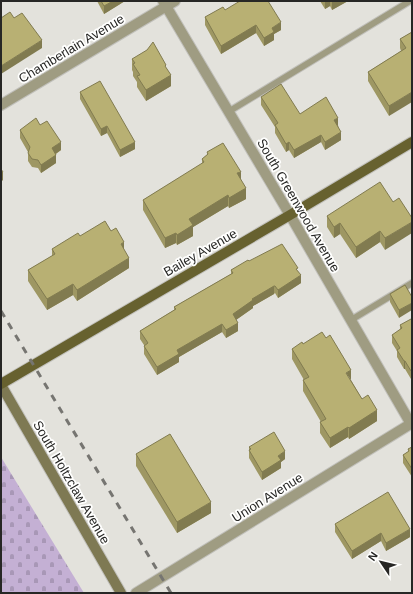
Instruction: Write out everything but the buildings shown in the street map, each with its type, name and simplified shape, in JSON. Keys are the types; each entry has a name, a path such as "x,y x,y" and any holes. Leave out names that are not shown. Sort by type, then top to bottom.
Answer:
{"main road":[{"name":"Bailey Avenue","path":"1,384 412,142"},
{"name":"South Holtzclaw Avenue","path":"1,384 121,593"}],"street":[{"name":"Chamberlain Avenue","path":"1,105 164,4 176,1"},
{"name":"South Greenwood Avenue","path":"164,4 412,423"},
{"name":"Union Avenue","path":"136,593 412,423"}],"lane":[{"path":"228,112 410,1"},
{"path":"351,320 412,283"}],"green space":[{"path":"1,457 84,593 1,593"}],"railway":[{"path":"1,311 171,593"}]}
